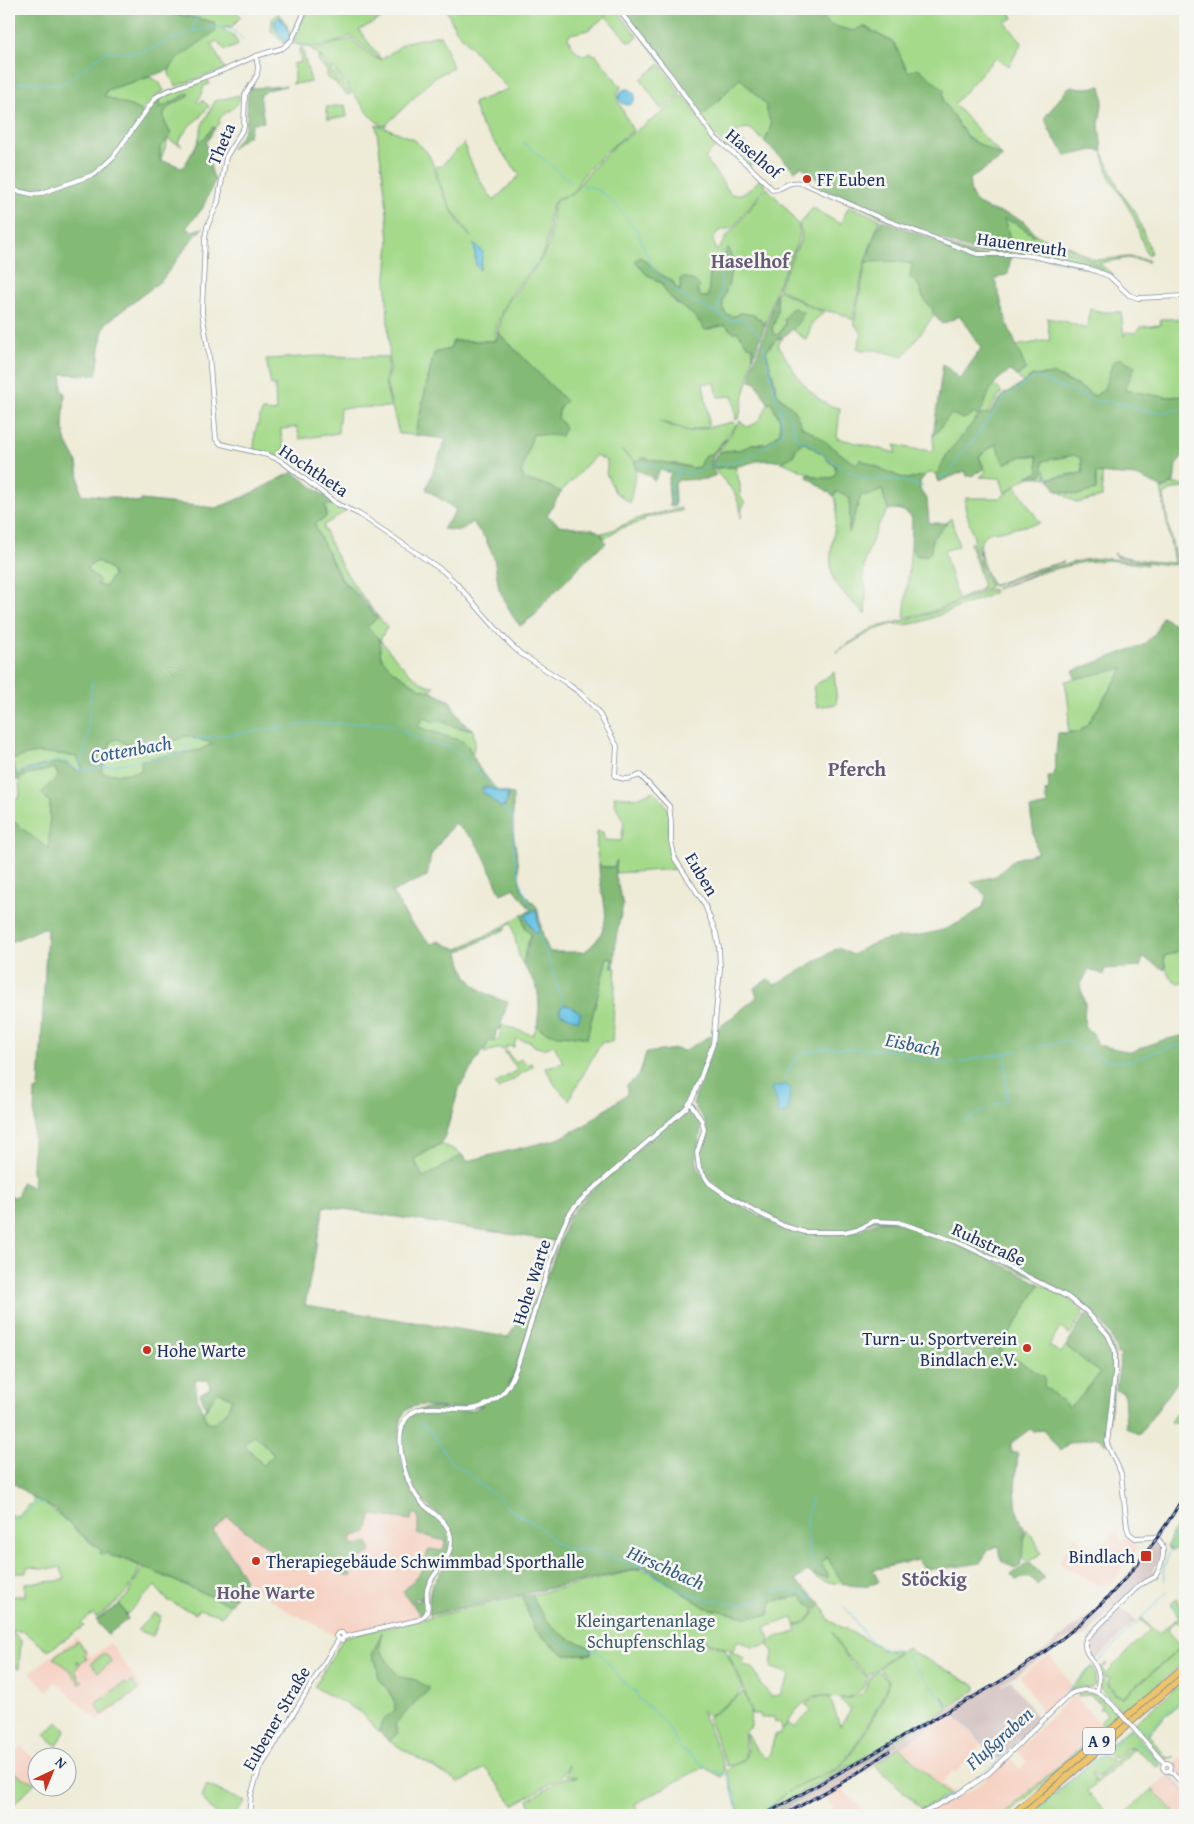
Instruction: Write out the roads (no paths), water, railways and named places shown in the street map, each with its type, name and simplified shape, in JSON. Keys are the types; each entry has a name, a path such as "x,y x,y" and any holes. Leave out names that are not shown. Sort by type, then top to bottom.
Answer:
{"highway":[{"name":"A 9","path":"1012,1815 1185,1666"},
{"name":"A 9","path":"1023,1815 1185,1675"}],"street":[{"path":"9,189 31,194 42,193 95,174 113,156 156,98 165,92 225,70 256,56 283,48 290,42 306,9"},
{"name":"Haselhof","path":"618,9 719,143 750,167 770,188 776,190 790,182 803,183 881,218"},
{"name":"Theta","path":"206,227 218,202 226,157 244,127 246,95 257,75 256,56"},
{"name":"Hauenreuth","path":"881,218 977,254 1032,256 1102,273 1109,276 1129,295 1135,297 1169,298 1185,296"},
{"name":"Hochtheta","path":"206,227 202,312 209,355 216,439 221,444 280,460 337,504 358,514 443,571"},
{"name":"Euben","path":"443,571 521,654 580,693 597,710 617,746 615,776 621,780 631,779 640,775 669,806 672,821 672,849 680,868 710,915 716,933 720,969 713,1044 690,1103 596,1186 569,1216"},
{"name":"Ruhstraße","path":"690,1103 702,1121 704,1130 697,1153 700,1168 704,1175 709,1183 757,1212 784,1226 805,1232 844,1232 861,1228 874,1221 898,1222 955,1241 1068,1297 1086,1311 1108,1335 1115,1351 1116,1372 1107,1444 1121,1473 1127,1528 1129,1533 1135,1538 1157,1538 1162,1543 1164,1550 1154,1577 1139,1585 1086,1639 1084,1645 1086,1651 1099,1673 1097,1692"},
{"name":"Hohe Warte","path":"344,1636 338,1632 336,1636 338,1640 342,1640 344,1636 418,1620 426,1615 428,1608 427,1590 450,1554 451,1538 449,1530 443,1522 421,1502 411,1488 402,1460 401,1440 404,1423 418,1409 434,1407 473,1409 488,1404 504,1392 514,1374 544,1279 569,1216"},
{"name":"Eubener Straße","path":"249,1815 251,1795 259,1770 338,1640"},
{"path":"919,1815 966,1790 989,1773 1067,1696 1080,1690 1097,1692 1107,1699 1165,1764 1164,1769 1166,1771 1170,1770 1185,1787"}],"water":[{"path":"280,17 290,37 285,43 276,29 274,21"},
{"path":"627,89 633,91 635,97 633,103 627,105 621,103 619,97 621,91"},
{"path":"474,244 483,252 480,270 476,266"},
{"path":"486,787 507,794 505,806 500,807 483,792 482,788"},
{"path":"536,909 539,929 537,934 525,916"},
{"path":"563,1005 568,1005 581,1013 578,1021 560,1013 560,1008"},
{"path":"787,1085 790,1088 788,1112 779,1115 776,1099 771,1090 773,1087"}],"waterway":[{"path":"193,30 198,9"},
{"path":"243,9 249,12"},
{"path":"9,82 63,84 107,51 139,53 193,31 213,27 231,29 244,40"},
{"path":"295,42 311,46"},
{"path":"523,142 572,183"},
{"path":"582,186 589,186 604,194 621,211 638,232 651,265 677,293 731,321 744,318 760,335"},
{"path":"717,314 721,291 722,250"},
{"path":"763,343 777,401 789,415 797,439 809,443 839,466 864,479 895,479 923,486"},
{"path":"1014,391 1036,377 1095,401 1113,402 1156,413 1185,409"},
{"path":"940,478 950,473 1005,398 1011,393"},
{"path":"714,464 730,463 744,458 772,442 783,432 780,409 782,407"},
{"path":"638,463 688,473 699,471 710,465"},
{"path":"673,505 671,484 679,471"},
{"path":"90,704 92,681"},
{"path":"78,770 89,734 89,709"},
{"name":"Cottenbach","path":"293,726 309,723 389,724 424,742 451,747 496,788"},
{"name":"Cottenbach","path":"78,771 181,754 196,739 287,727"},
{"name":"Cottenbach","path":"9,771 30,771 55,761 66,762 78,771"},
{"path":"502,808 512,815 513,840 518,874 531,907"},
{"path":"537,934 547,954 563,1005"},
{"name":"Eisbach","path":"1029,1048 1065,1041 1073,1044"},
{"name":"Eisbach","path":"1078,1046 1105,1059 1123,1061 1132,1060 1167,1048 1185,1045"},
{"name":"Eisbach","path":"784,1080 798,1056 827,1048 895,1050 920,1060 950,1064 1019,1050"},
{"path":"995,1105 1007,1100 1005,1054"},
{"path":"962,1122 988,1108"},
{"name":"Hirschbach","path":"419,1423 431,1431 452,1463 469,1473 475,1481 496,1496 509,1509 539,1527"},
{"path":"810,1499 810,1508 806,1516 810,1560 820,1573"},
{"path":"9,1519 19,1520 36,1504 43,1503"},
{"path":"1181,1524 1185,1521"},
{"name":"Hirschbach","path":"541,1529 556,1544 568,1549 588,1550 645,1568 656,1577 683,1592 711,1600 742,1605 777,1590 796,1591 815,1599"},
{"path":"1165,1581 1163,1570 1178,1529"},
{"name":"Flußgraben","path":"1097,1663 1167,1592"},
{"path":"529,1600 538,1621 556,1638 567,1645 599,1652 626,1685 636,1692 640,1700 666,1724 681,1749 709,1768 729,1776 740,1815"},
{"path":"1173,1603 1185,1623"},
{"name":"Hirschbach","path":"844,1607 870,1641 886,1648 898,1650"},
{"name":"Hirschbach","path":"905,1652 914,1666 948,1707"},
{"name":"Flußgraben","path":"977,1779 1091,1667"},
{"path":"1135,1726 1139,1725 1148,1731 1185,1695"},
{"name":"Hirschbach","path":"955,1714 998,1757 1002,1757"},
{"path":"1106,1751 1132,1729"},
{"path":"1135,1739 1135,1743 1141,1745 1160,1765"},
{"path":"1032,1815 1102,1754"},
{"path":"1169,1775 1185,1792"},
{"name":"Flußgraben","path":"914,1815 972,1783"}],"railway":[{"path":"764,1815 1022,1668 1059,1641 1101,1604 1120,1584 1155,1541 1185,1494"},
{"path":"784,1815 850,1778 889,1751"}],"place":[{"name":"FF Euben","path":"807,179"},
{"name":"Turn- u. Sportverein Bindlach e.V.","path":"1027,1348"},
{"name":"Hohe Warte","path":"147,1350"},
{"name":"Bindlach","path":"1146,1556"},
{"name":"Therapiegebäude Schwimmbad Sporthalle","path":"256,1561"}],"district":[{"name":"Haselhof","path":"750,260"},
{"name":"Pferch","path":"857,768"},
{"name":"Stöckig","path":"934,1578"},
{"name":"Hohe Warte","path":"266,1592"}],"park label":[{"name":"Kleingartenanlage Schupfenschlag","path":"646,1630"}]}
